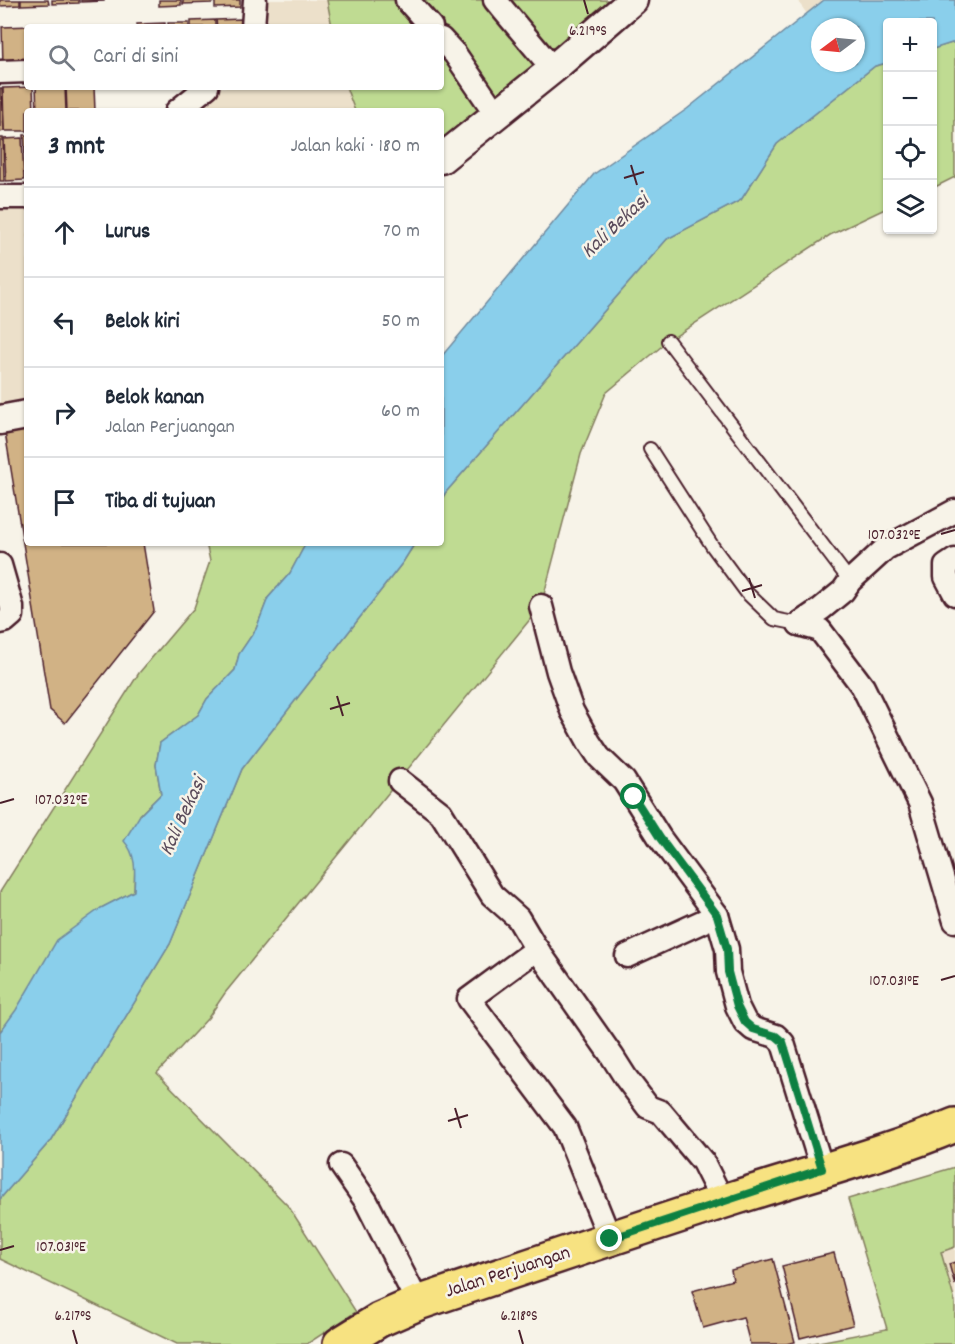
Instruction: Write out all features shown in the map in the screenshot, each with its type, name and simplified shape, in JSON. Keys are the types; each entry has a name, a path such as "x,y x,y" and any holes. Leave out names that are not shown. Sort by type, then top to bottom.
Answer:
{"main road":[{"name":"Jalan Perjuangan","path":"340,1344 379,1320 418,1303 720,1202 822,1169 878,1154 955,1125"}],"street":[{"path":"253,24 255,0"},
{"path":"407,0 428,24"},
{"path":"495,0 553,69"},
{"path":"444,157 553,69 624,3"},
{"path":"444,42 496,114"},
{"path":"0,72 24,71"},
{"path":"181,108 203,90"},
{"path":"0,197 24,197"},
{"path":"0,420 24,416"},
{"path":"799,624 843,591 850,581 886,548 955,511"},
{"path":"955,560 946,566 946,577 955,594"},
{"path":"0,565 12,607 12,615 0,622"},
{"path":"541,606 558,672 572,711 588,742 599,757 624,781 654,830 717,915 727,949 728,972 737,1006 745,1022 753,1029 776,1036 783,1042 822,1169"},
{"path":"799,624 820,630 863,687 920,803 955,921"},
{"path":"400,781 441,813 492,895 518,918 626,1078 648,1107 661,1112 703,1162 716,1186 720,1202"},
{"path":"627,956 717,915"},
{"path":"537,949 469,999 565,1127 610,1239"},
{"path":"341,1165 366,1201 418,1303"}],"lane":[{"path":"668,341 850,581"},
{"path":"650,449 747,594 774,620 799,624"}],"shaded area":[{"path":"254,0 327,0 331,24 253,24"},
{"path":"797,0 825,0 807,14"},
{"path":"203,90 347,90 354,108 181,108"},
{"path":"0,197 24,197 24,415 0,414"},
{"path":"955,1247 955,1302 941,1251"}],"green space":[{"path":"327,0 618,0 444,156 444,108 354,108 347,90 444,90 444,24 331,24"},
{"path":"955,42 955,177 937,186 937,72 937,47"},
{"path":"883,64 883,210 830,235 668,341 606,393 581,454 541,606 225,993 208,1018 157,1073 289,1207 356,1312 307,1344 177,1344 0,1259 0,1199 50,1141 170,944 242,769 413,546 444,546 444,495 446,492 667,239 741,200 777,144 875,66"},
{"path":"207,546 304,546 290,573 268,598 256,629 239,654 235,670 207,699 198,715 160,743 156,765 161,794 140,815 131,848 135,863 134,891 101,908 0,1032 0,892 139,673 194,608 210,561"},
{"path":"955,1167 955,1247 941,1252 955,1302 955,1344 808,1344 887,1329 848,1199"}],"water":[{"name":"Kali Bekasi","path":"824,0 955,0 955,42 937,48 937,18 883,18 883,64 875,66 777,144 741,200 667,239 444,495 444,353 594,174 687,109"},
{"name":"Kali Bekasi","path":"304,546 413,546 242,769 170,944 50,1141 0,1199 0,1032 16,1010 57,940 101,908 134,891 133,858 124,841 140,815 161,794 156,765 160,743 198,715 207,699 235,670 239,654 256,629 268,598 290,573"}],"building":[{"path":"0,0 20,0 20,5 0,6"},
{"path":"21,0 48,0 49,4 21,5"},
{"path":"52,0 79,0 79,3 52,4"},
{"path":"81,0 104,0 104,1 81,2"},
{"path":"159,0 181,0 181,5 159,6"},
{"path":"183,0 212,0 212,3 183,4"},
{"path":"215,0 240,0 240,7 215,8"},
{"path":"242,19 242,24 217,24 216,20"},
{"path":"215,20 215,24 191,24 191,21"},
{"path":"24,26 24,65 3,65 2,27"},
{"path":"24,87 24,90 33,90 34,108 24,108 24,131 4,131 3,88"},
{"path":"0,88 2,88 4,131 0,132"},
{"path":"36,90 65,90 66,108 37,108"},
{"path":"66,90 94,90 95,108 67,108"},
{"path":"0,138 3,138 4,181 0,181"},
{"path":"22,138 24,180 6,181 4,139"},
{"path":"24,427 24,546 143,546 154,611 65,723 50,710 5,432"},
{"path":"834,1253 853,1325 800,1338 782,1266"},
{"path":"773,1259 795,1342 750,1344 743,1317 703,1328 692,1291 733,1280 731,1270"},
{"path":"955,1262 955,1285 949,1264"}],"route":[{"path":"610,1239 822,1169 783,1042 776,1036 753,1029 745,1022 737,1006 728,972 727,949 717,915 643,814 634,797"}]}
